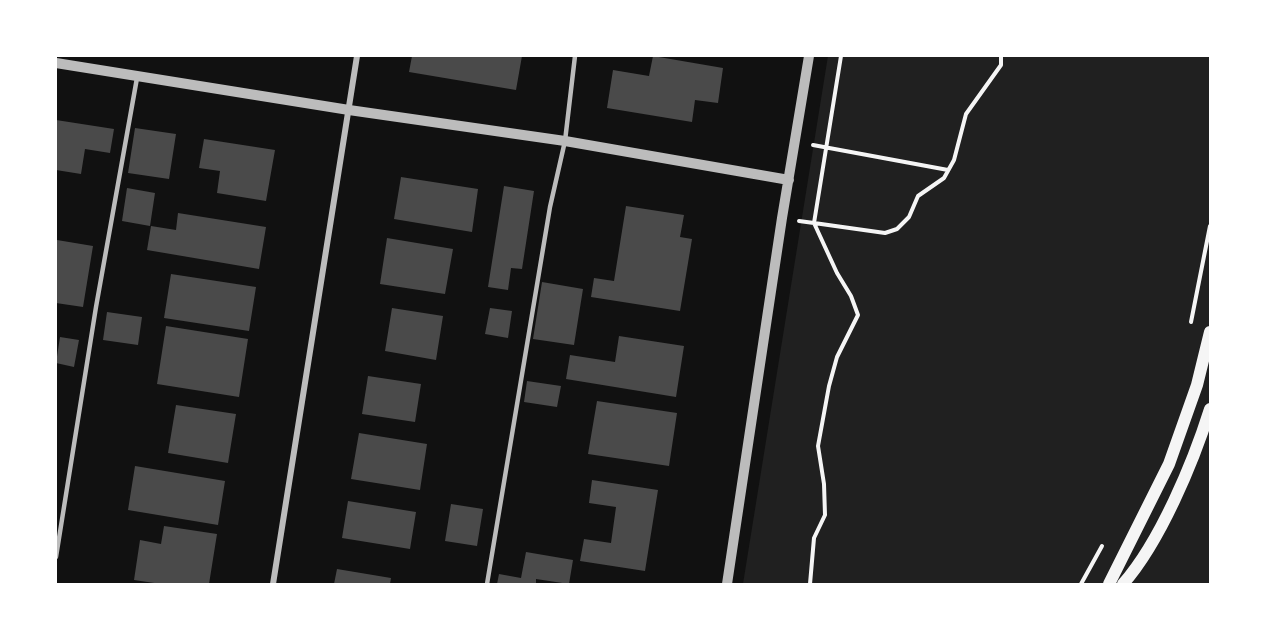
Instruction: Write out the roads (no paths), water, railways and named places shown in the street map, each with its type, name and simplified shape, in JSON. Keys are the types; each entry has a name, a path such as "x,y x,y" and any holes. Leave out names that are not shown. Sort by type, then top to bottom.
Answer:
{"main road":[{"path":"1109,585 1169,464 1197,385 1210,332"},
{"path":"1124,585 1162,524 1210,409"}],"street":[{"path":"273,585 357,56"},
{"path":"727,585 809,56"},
{"path":"56,63 349,110 565,141 789,180"}],"lane":[{"path":"487,585 550,207 565,141 575,56"},
{"path":"56,557 94,318 138,75"}]}
